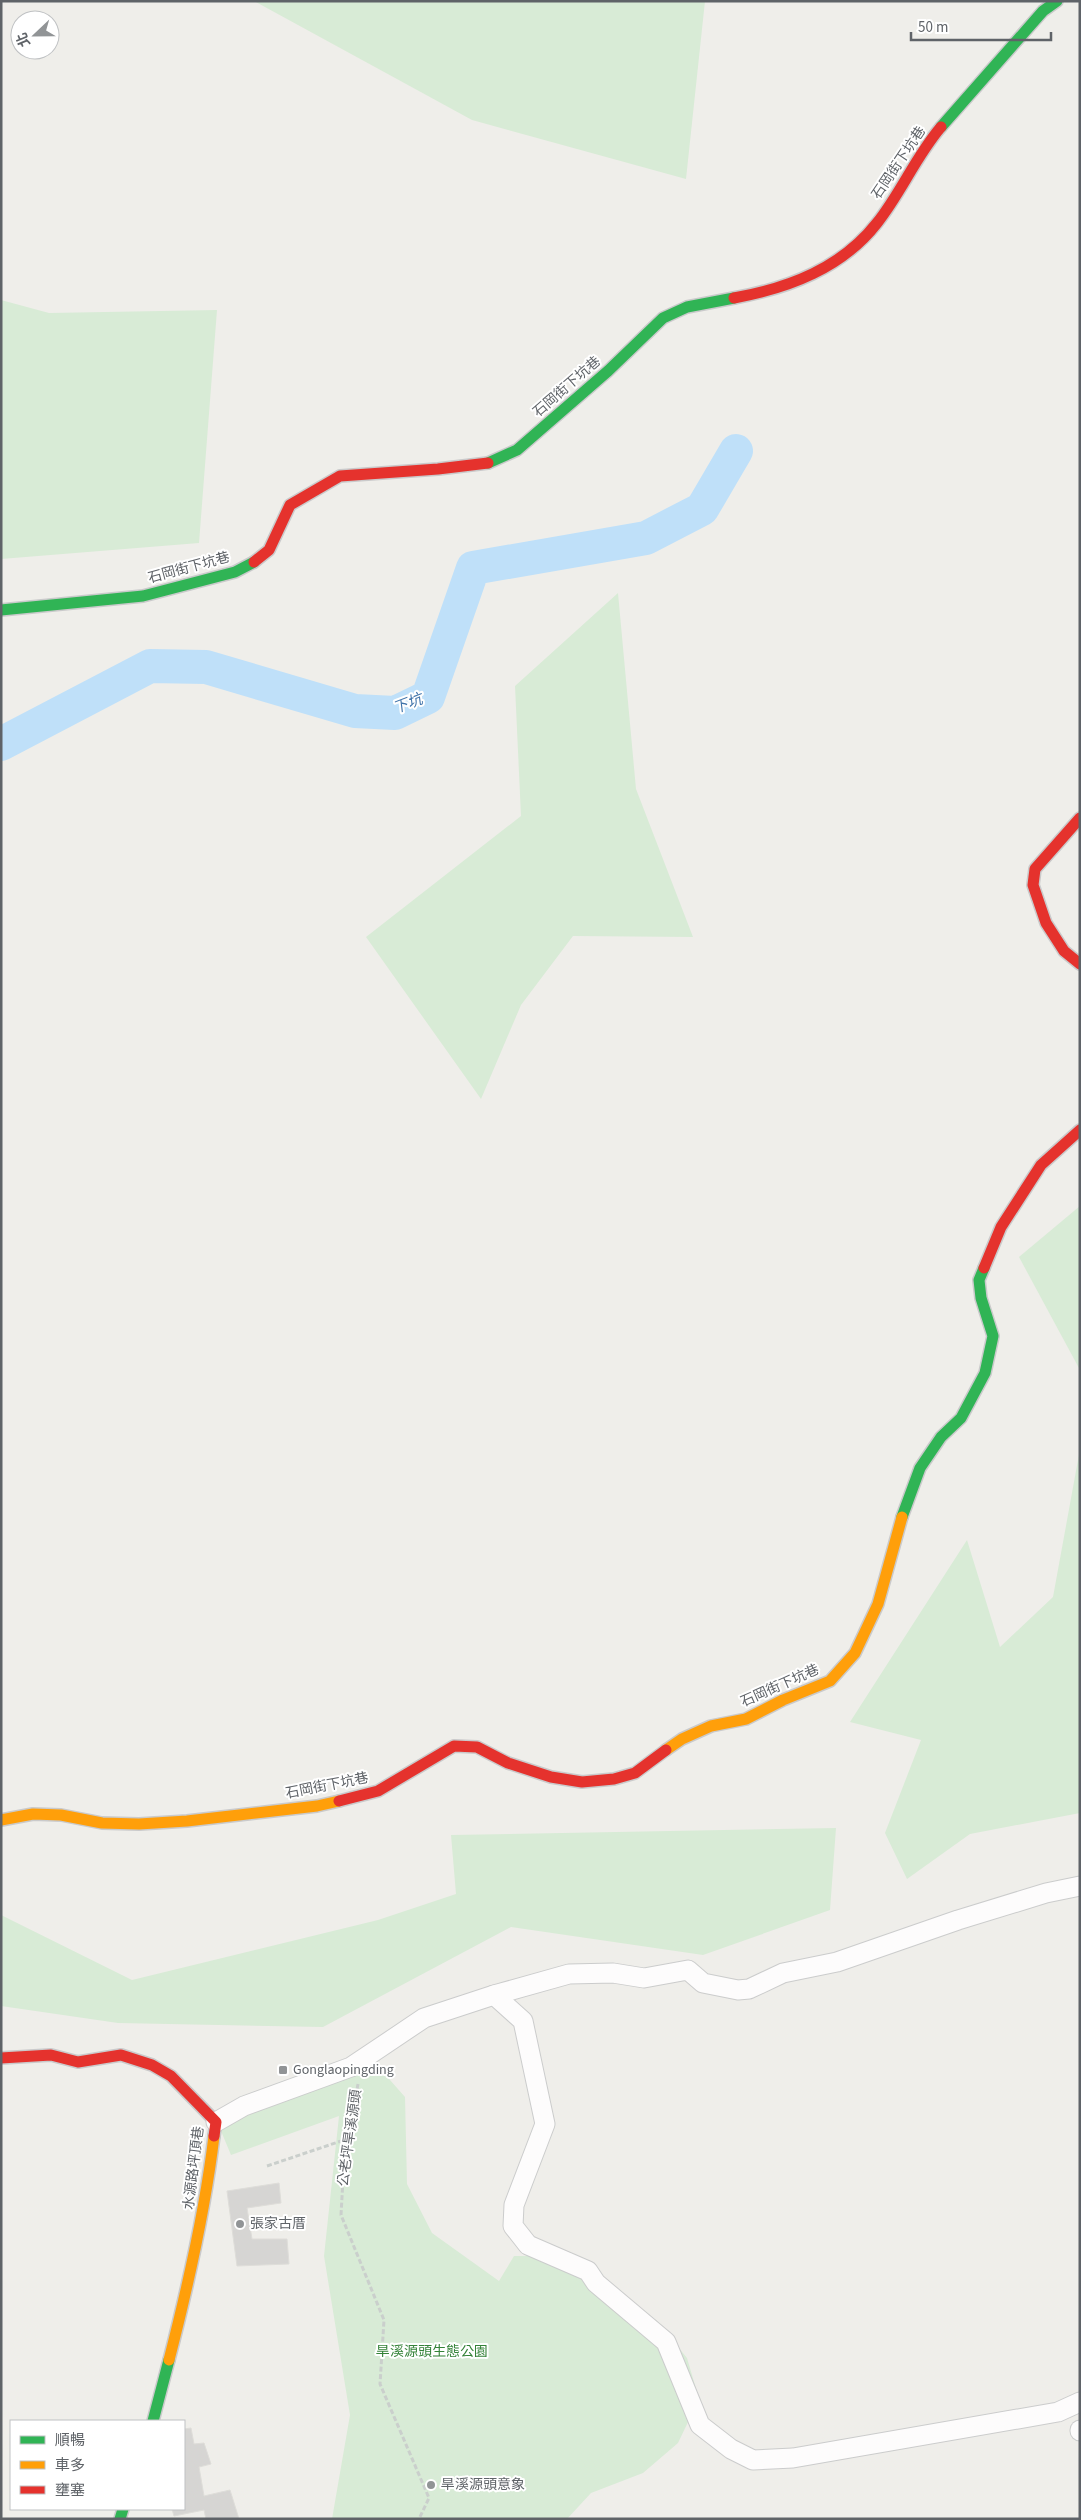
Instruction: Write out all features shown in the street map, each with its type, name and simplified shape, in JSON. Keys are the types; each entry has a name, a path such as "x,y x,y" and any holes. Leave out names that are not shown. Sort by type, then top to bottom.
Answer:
{"street":[{"name":"石岡街下坑巷","path":"1,610 143,596 235,572 269,550 290,506 340,476 438,469 492,462 517,450 608,371 663,318 687,307 747,296 808,278 854,248 877,223 938,132 1043,11 1057,1"},
{"path":"1080,818 1034,868 1033,886 1046,923 1064,951 1080,964"},
{"name":"石岡街下坑巷","path":"1,1820 42,1814 62,1815 102,1823 139,1824 187,1821 317,1806 378,1791 454,1746 477,1747 508,1763 551,1777 582,1782 614,1779 635,1773 682,1739 711,1726 746,1719 790,1696 830,1681 855,1653 878,1604 903,1514 920,1468 941,1437 961,1418 985,1373 993,1336 981,1298 979,1280 1001,1227 1040,1166 1080,1130"},
{"path":"216,2122 244,2106 360,2062 424,2018 569,1974 613,1973 644,1978 688,1970 703,1983 738,1990 749,1989 783,1973 837,1962 958,1920 1046,1893 1080,1886"},
{"path":"494,1996 523,2022 545,2124 514,2204 513,2226 528,2245 588,2271 596,2283 666,2342 700,2426 731,2449 753,2460 793,2458 1058,2412 1080,2402"},
{"name":"水源路坪頂巷","path":"1,2058 51,2055 78,2062 121,2055 152,2065 171,2076 216,2122 206,2203 188,2287 153,2420"}],"path":[{"name":"公老坪旱溪源頭","path":"360,2062 344,2162 342,2215 384,2320 380,2384 429,2498 418,2519"},
{"path":"267,2166 348,2139"}],"green space":[{"path":"254,1 705,1 686,179 472,120"},
{"path":"1,300 49,313 217,310 199,543 1,559"},
{"path":"618,593 636,789 693,937 573,936 521,1005 481,1099 366,937 521,816 515,686"},
{"path":"1080,1206 1080,1370 1019,1257"},
{"path":"1080,1449 1080,1813 970,1834 907,1879 885,1833 921,1740 850,1722 967,1540 1000,1647 1053,1597"},
{"path":"836,1828 830,1910 703,1955 511,1927 323,2027 118,2023 1,2006 1,1915 132,1980 378,1920 456,1894 451,1835"},
{"name":"旱溪源頭生態公園","path":"375,2063 405,2097 407,2184 432,2233 499,2281 514,2256 561,2256 613,2296 656,2320 687,2358 699,2399 678,2443 643,2473 591,2493 567,2519 332,2519 350,2415 324,2256 339,2116 231,2155 221,2131 248,2113 346,2079"}],"building":[{"name":"張家古厝","path":"279,2183 281,2203 247,2208 252,2239 287,2239 289,2264 237,2266 227,2191"},
{"path":"191,2428 194,2444 204,2443 211,2464 199,2467 204,2496 230,2490 239,2519 206,2519 204,2510 174,2516 172,2510 185,2510 185,2429"}],"waterway":[{"name":"下坑","path":"1,744 150,666 206,667 355,711 395,713 428,697 473,568 646,538 702,509 736,451"}],"traffic: fast":[{"path":"941,127 1043,11 1057,1"},
{"path":"488,463 517,450 608,371 663,318 687,307 734,298"},
{"path":"1,610 143,596 235,572 254,562"},
{"path":"902,1517 920,1468 941,1437 961,1418 985,1373 993,1336 981,1298 979,1280 984,1268"},
{"path":"153,2420 169,2360"},
{"path":"120,2519 123,2510"}],"traffic: slow":[{"path":"666,1750 682,1739 711,1726 746,1719 783,1700 830,1681 855,1653 878,1604 902,1517"},
{"path":"1,1820 33,1814 61,1815 102,1823 139,1824 187,1821 317,1806 339,1801"},
{"path":"169,2360 195,2249 206,2193 214,2136"}],"traffic: jam":[{"path":"734,298 794,282 813,274 848,252 863,239 886,211 924,150 941,127"},
{"path":"254,562 269,550 290,505 340,476 438,469 488,463"},
{"path":"1080,818 1035,869 1033,885 1046,923 1064,951 1080,964"},
{"path":"984,1268 1001,1227 1041,1165 1080,1130"},
{"path":"339,1801 378,1791 454,1746 477,1747 508,1763 551,1777 582,1782 614,1779 635,1773 666,1750"},
{"path":"1,2058 51,2055 78,2062 121,2055 152,2065 171,2076 216,2122 214,2136"}],"place":[{"name":"Gonglaopingding","path":"283,2070"},
{"name":"張家古厝","path":"240,2224"},
{"name":"旱溪源頭意象","path":"431,2485"}]}
